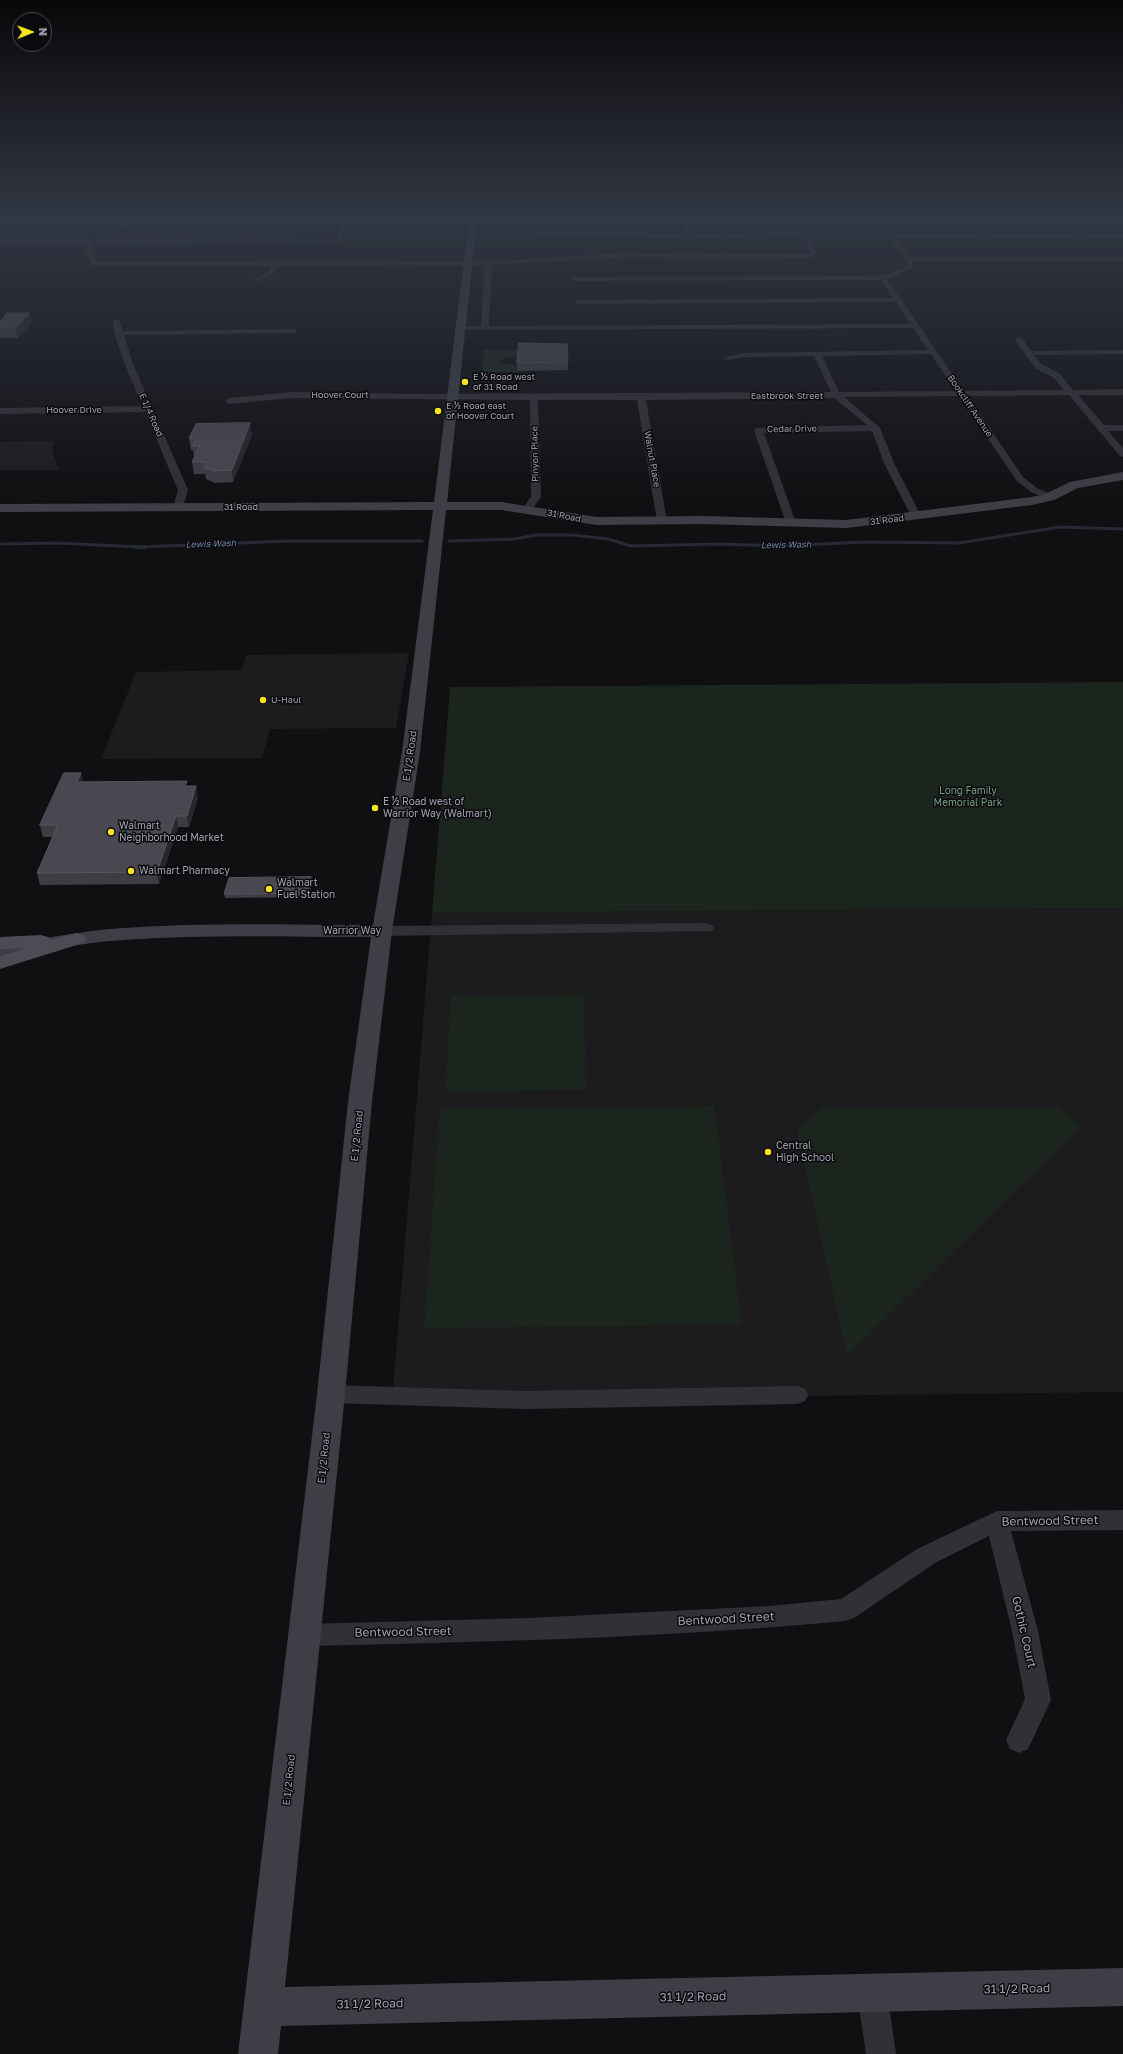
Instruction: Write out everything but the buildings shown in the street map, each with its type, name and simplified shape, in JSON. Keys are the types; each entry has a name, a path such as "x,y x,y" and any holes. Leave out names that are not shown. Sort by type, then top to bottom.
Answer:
{"main road":[{"name":"E 1/2 Road","path":"258,2054 332,1394 360,1102 382,931 411,752 461,316"},
{"name":"31 Road","path":"0,508 501,506 597,521 702,520 846,524 1026,502 1049,498 1074,485 1123,476"},
{"name":"Warrior Way","path":"0,952 76,940 166,932 382,931"},
{"path":"0,943 76,940"},
{"path":"0,963 76,940"},
{"name":"31 1/2 Road","path":"264,2007 1123,1987"}],"street":[{"path":"485,328 486,316"},
{"name":"Bookcliff Avenue","path":"909,316 935,352 961,394 1020,478 1034,490 1049,498"},
{"path":"782,317 787,327"},
{"name":"E 1/4 Road","path":"116,322 129,364 183,490 178,507"},
{"path":"460,328 580,325 787,327 916,326"},
{"path":"119,333 294,331"},
{"path":"1018,340 1038,366 1057,376 1123,454"},
{"path":"728,358 744,355 935,352"},
{"path":"1028,352 1123,352"},
{"path":"817,354 836,395 875,428 889,463 916,516"},
{"name":"Hoover Court","path":"229,401 343,392 452,397"},
{"name":"Eastbrook Street","path":"452,397 641,397 1123,392"},
{"name":"Pinyon Place","path":"527,509 536,497 534,396"},
{"name":"Walnut Place","path":"641,397 662,521"},
{"name":"Hoover Drive","path":"0,411 148,409"},
{"name":"Cedar Drive","path":"791,523 759,430 875,428"},
{"path":"1102,428 1123,428"},
{"name":"Warrior Way","path":"382,931 706,928"},
{"path":"332,1394 525,1400 742,1398 797,1395"},
{"name":"Bentwood Street","path":"305,1635 529,1629 770,1617 845,1610 926,1556 997,1521 1123,1520"},
{"name":"Gothic Court","path":"997,1521 1025,1631 1038,1700 1019,1740"},
{"path":"872,1992 881,2054"}],"shaded area":[{"path":"53,441 52,451 59,470 0,470 0,442"},
{"name":"U-Haul","path":"409,653 396,728 270,729 262,758 101,759 136,672 242,670 246,655"},
{"name":"Central High School","path":"1123,908 1123,1392 392,1401 432,913"}],"green space":[{"path":"484,350 518,350 518,356 501,359 501,364 511,364 517,366 517,372 482,372"},
{"name":"Long Family Memorial Park","path":"1123,682 1123,908 432,913 450,687"},
{"path":"583,994 587,1090 445,1091 451,996"},
{"path":"714,1106 742,1325 424,1328 440,1108"},
{"path":"822,1108 1059,1108 1081,1126 847,1356 797,1131"}],"waterway":[{"name":"Lewis Wash","path":"449,541 514,539 537,535 572,535 608,539 631,546 720,544 780,546 865,542 959,543 1060,527 1123,529"},
{"name":"Lewis Wash","path":"140,547 289,541 422,541"},
{"name":"Lewis Wash","path":"0,544 57,543 140,547"},
{"name":"Lewis Wash","path":"135,547 140,547"},
{"name":"Lewis Wash","path":"140,547 145,547"}],"place":[{"name":"E ½ Road west of 31 Road","path":"465,382"},
{"name":"E ½ Road east of Hoover Court","path":"438,411"},
{"name":"U-Haul","path":"263,700"},
{"name":"E ½ Road west of Warrior Way (Walmart)","path":"375,808"},
{"name":"Walmart Neighborhood Market","path":"111,832"},
{"name":"Walmart Pharmacy","path":"131,871"},
{"name":"Walmart Fuel Station","path":"269,889"},
{"name":"Central High School","path":"768,1152"}]}
